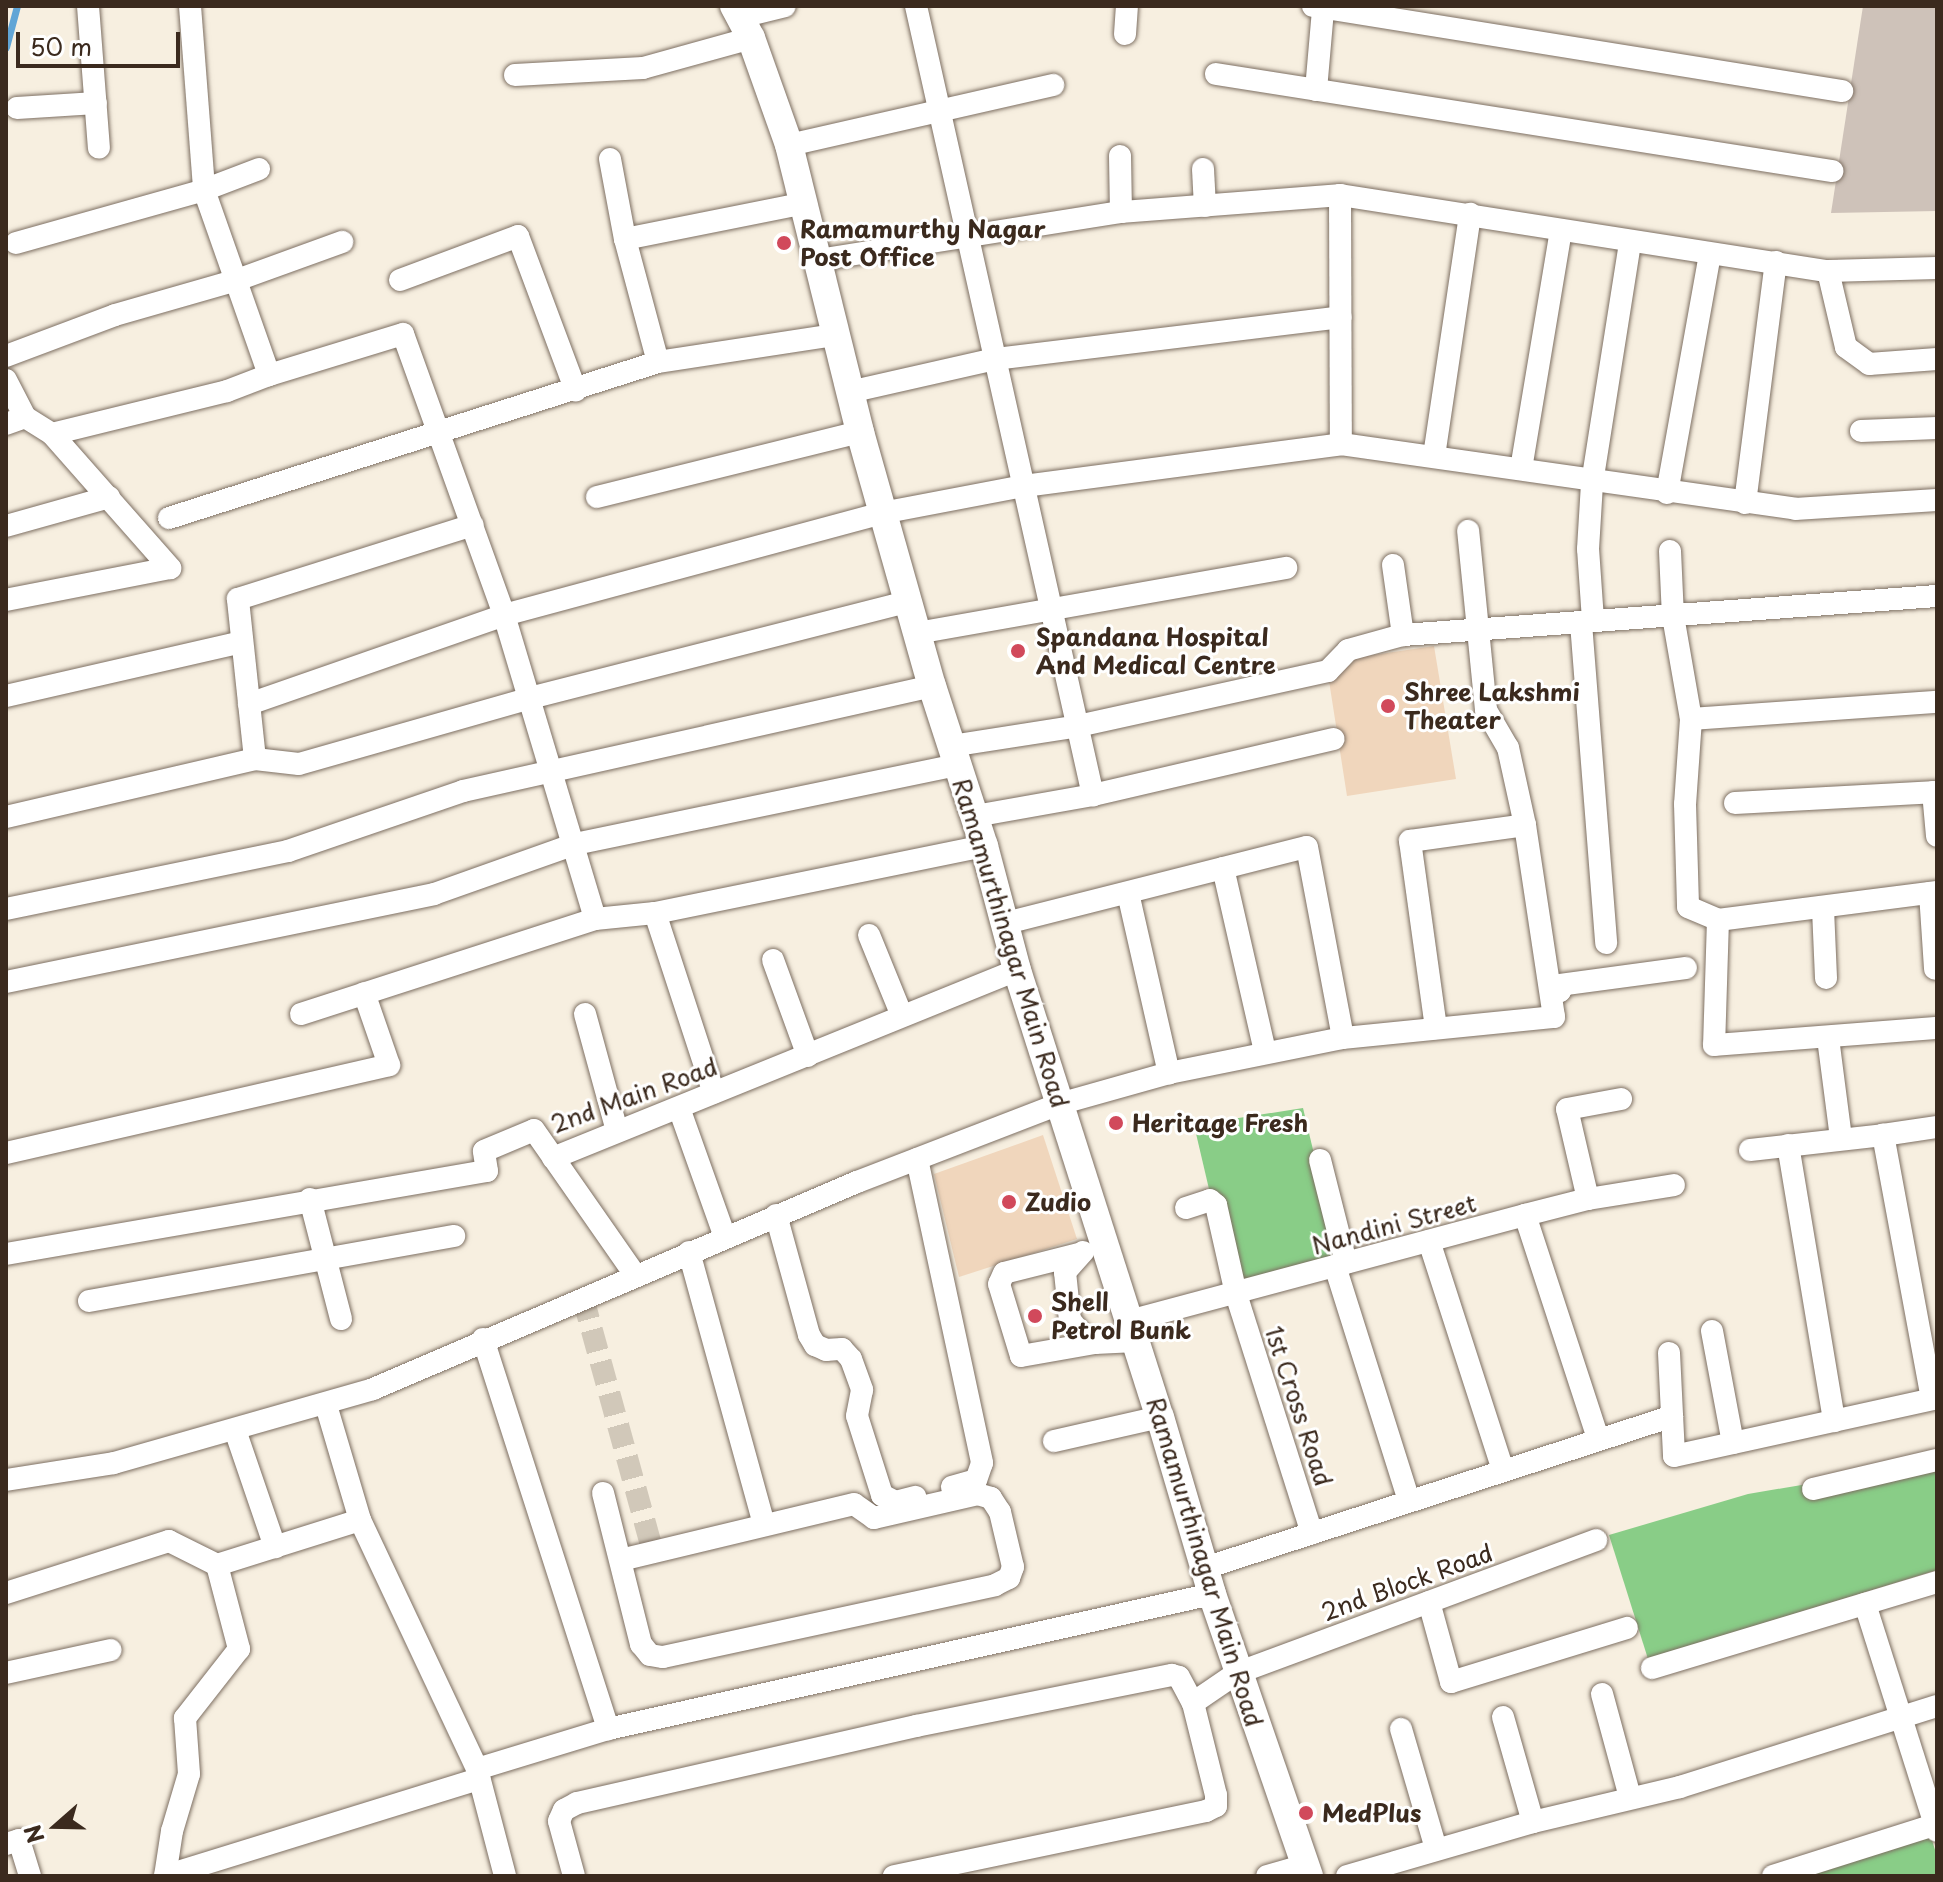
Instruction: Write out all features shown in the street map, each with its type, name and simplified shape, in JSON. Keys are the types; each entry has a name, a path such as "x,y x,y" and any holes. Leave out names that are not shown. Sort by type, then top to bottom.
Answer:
{"main road":[{"name":"Ramamurthinagar Main Road","path":"742,20 789,145 834,335 882,513 932,686 984,846 1017,970 1160,1417 1237,1673 1307,1870"}],"street":[{"path":"88,6 99,148"},
{"path":"190,6 204,190 269,375"},
{"path":"515,75 643,68 742,20 785,6"},
{"path":"916,6 1093,795"},
{"path":"1125,34 1127,6"},
{"path":"1316,90 1318,8 1842,91"},
{"path":"1216,74 1832,171"},
{"path":"789,145 1053,85"},
{"path":"17,108 96,103"},
{"path":"1120,156 1121,212"},
{"path":"610,159 625,239 658,362"},
{"path":"16,243 204,190 259,169"},
{"path":"1203,169 1205,206"},
{"path":"818,260 1121,212 1340,195 1828,271 1937,268"},
{"path":"1340,195 1341,444"},
{"path":"625,239 805,203"},
{"path":"1434,456 1470,214"},
{"path":"1521,469 1561,230"},
{"path":"400,280 518,236 576,391"},
{"path":"6,356 115,315 237,280 342,242"},
{"path":"1606,943 1587,621 1588,549 1592,483 1630,242"},
{"path":"1667,493 1710,255"},
{"path":"1745,503 1776,262"},
{"path":"1828,271 1846,347 1869,364 1937,359"},
{"path":"849,392 995,359 1340,317"},
{"path":"52,434 227,391 403,334 504,615 595,919"},
{"path":"169,518 576,391 658,362 834,335"},
{"path":"6,380 16,420 52,434 170,568 6,600"},
{"path":"1861,431 1937,428"},
{"path":"597,497 860,432"},
{"path":"249,704 504,615 882,513 1024,486 1341,444 1521,469 1592,483 1795,509 1937,500"},
{"path":"6,526 109,497"},
{"path":"255,759 238,599 473,525"},
{"path":"6,1480 114,1463 326,1405 373,1389 776,1215 1059,1104 1169,1073 1343,1038 1554,1017 1525,825 1508,748 1486,710 1468,531"},
{"path":"1670,551 1673,616 1691,719 1685,804 1685,896 1688,907 1718,920 1934,893 1935,969"},
{"path":"1393,565 1403,635"},
{"path":"917,633 1286,568"},
{"path":"6,982 434,894 575,844 1328,671 1348,650 1403,635 1937,596"},
{"path":"6,817 255,759 299,764 530,698 907,602"},
{"path":"6,696 241,642"},
{"path":"6,909 288,851 463,791 553,774 932,686"},
{"path":"1691,719 1937,702"},
{"path":"975,816 1093,795 1334,739"},
{"path":"1735,803 1935,792 1937,836"},
{"path":"1436,1028 1410,841 1525,825"},
{"path":"301,1014 595,919 655,913 984,846"},
{"path":"1006,923 1307,847 1343,1038"},
{"path":"1223,868 1265,1052"},
{"path":"1128,893 1169,1073"},
{"path":"1823,909 1826,978"},
{"path":"655,913 714,1093"},
{"path":"1718,920 1714,1045 1937,1028"},
{"path":"869,935 902,1016"},
{"path":"773,960 808,1056"},
{"path":"1552,992 1560,991 1560,985 1686,968"},
{"name":"2nd Main Road","path":"6,1254 310,1199 487,1171 484,1151 534,1130 553,1158 1017,970"},
{"path":"6,1153 389,1065 364,993"},
{"path":"585,1014 617,1131"},
{"path":"1828,1038 1841,1138"},
{"path":"1588,1199 1567,1109 1621,1099"},
{"path":"679,1108 725,1237"},
{"path":"1750,1150 1937,1127"},
{"path":"1669,1353 1674,1456 1935,1398 1883,1135"},
{"path":"1788,1145 1834,1421"},
{"path":"553,1158 636,1276"},
{"path":"776,1215 809,1335 815,1345 826,1350 842,1349 851,1359 862,1390 857,1416 882,1495 896,1502 976,1480 982,1463 917,1159"},
{"path":"1320,1160 1340,1264 1409,1501"},
{"name":"Nandini Street","path":"1079,1254 1004,1273 999,1284 1021,1356 1095,1343 1236,1294 1525,1215 1588,1199 1674,1185"},
{"path":"310,1199 341,1319"},
{"name":"1st Cross Road","path":"1186,1208 1210,1200 1216,1205 1236,1294 1312,1533"},
{"path":"1525,1215 1598,1438"},
{"path":"89,1301 454,1236"},
{"path":"1095,1343 1082,1335 1070,1320 1065,1272 1079,1254 1103,1238"},
{"path":"1429,1241 1503,1470"},
{"path":"689,1252 764,1524"},
{"path":"1712,1331 1733,1443"},
{"path":"483,1339 608,1729"},
{"path":"326,1405 360,1520 478,1774 505,1876"},
{"path":"217,1565 239,1649 185,1718 189,1774 172,1831 165,1876 608,1729 1208,1581 1312,1533 1672,1416"},
{"path":"1054,1441 1160,1417"},
{"path":"235,1430 275,1547"},
{"path":"1813,1489 1937,1460"},
{"path":"603,1493 641,1644 650,1655 663,1657 995,1585 1009,1578 1013,1567 1000,1512 991,1498 978,1494 874,1518 854,1504 621,1560"},
{"path":"6,1593 169,1541 217,1565 360,1520"},
{"name":"2nd Block Road","path":"1193,1703 1237,1673 1596,1540"},
{"path":"1652,1668 1937,1582"},
{"path":"1429,1602 1451,1682 1627,1628"},
{"path":"1773,1876 1936,1827 1865,1604"},
{"path":"6,1673 111,1650"},
{"path":"574,1876 559,1821 564,1810 577,1803 916,1726 1172,1675 1179,1677 1193,1703 1216,1806 1206,1811 894,1876"},
{"path":"1602,1694 1630,1797"},
{"path":"1347,1876 1533,1822 1680,1787 1937,1706"},
{"path":"1503,1717 1533,1822"},
{"path":"1401,1729 1436,1849"},
{"path":"6,1844 19,1840 30,1876"},
{"path":"1267,1876 1307,1870"}],"shaded area":[{"path":"1863,6 1937,6 1937,211 1831,213"},
{"path":"1434,646 1456,779 1347,796 1329,681 1346,659"},
{"path":"1043,1135 1077,1239 959,1277 934,1174"}],"green space":[{"path":"1303,1108 1338,1254 1231,1283 1194,1125"},
{"path":"1937,1462 1937,1570 1648,1659 1609,1535 1748,1494"},
{"path":"1930,1834 1937,1856 1937,1876 1801,1876"}],"waterway":[{"path":"6,47 17,6"}],"tunnel":[{"path":"583,1298 653,1552"}],"place":[{"name":"Ramamurthy Nagar Post Office","path":"784,243"},
{"name":"Spandana Hospital And Medical Centre","path":"1018,651"},
{"name":"Shree Lakshmi Theater","path":"1388,706"},
{"name":"Heritage Fresh","path":"1116,1123"},
{"name":"Zudio","path":"1009,1202"},
{"name":"Shell Petrol Bunk","path":"1035,1316"},
{"name":"MedPlus","path":"1306,1813"}]}
